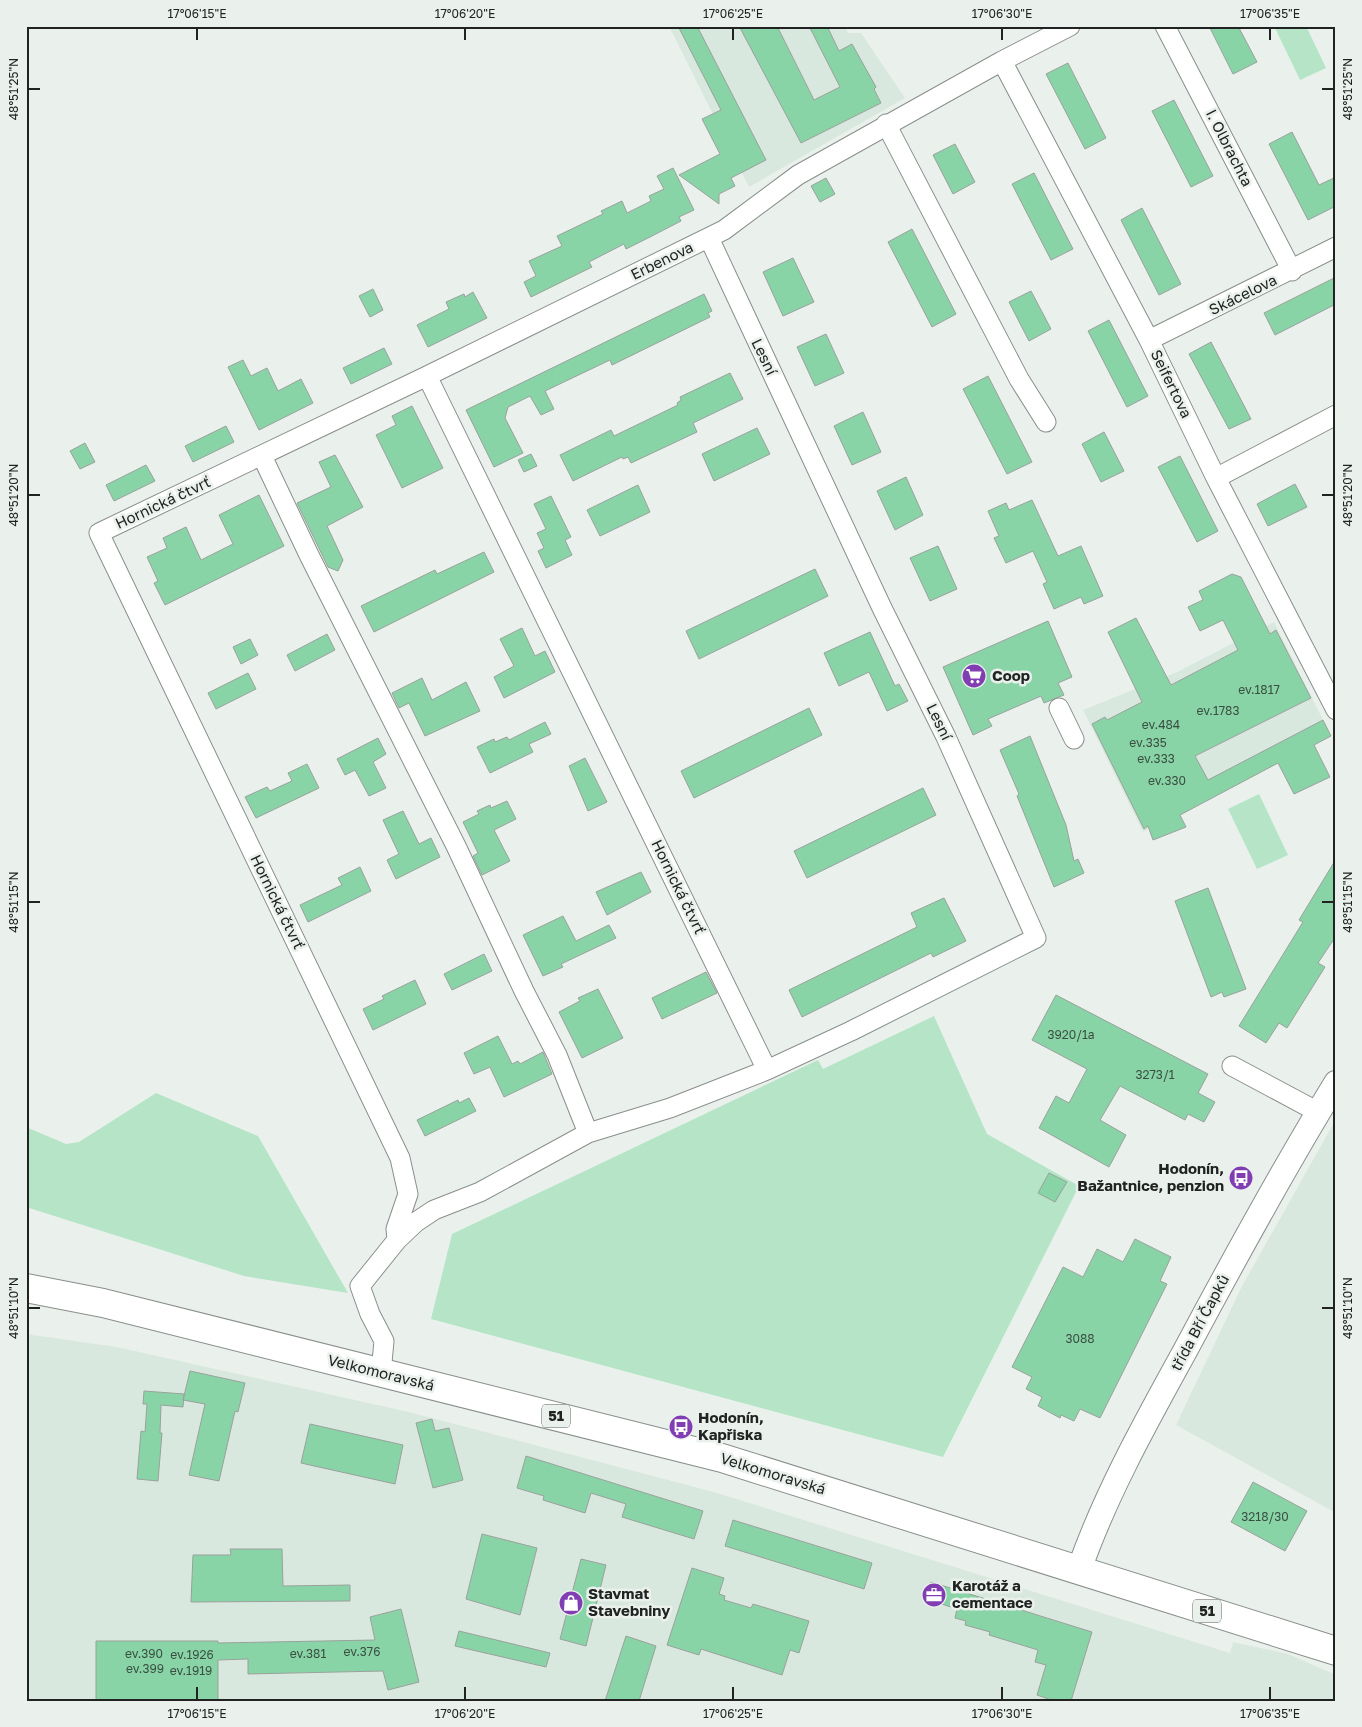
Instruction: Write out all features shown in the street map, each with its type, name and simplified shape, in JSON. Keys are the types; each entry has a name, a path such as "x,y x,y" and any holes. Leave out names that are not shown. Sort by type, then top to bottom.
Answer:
{"main road":[{"name":"Velkomoravská","path":"26,1288 103,1303 722,1458 1336,1651"}],"street":[{"name":"Erbenova","path":"426,376 729,228 798,175 886,124 1070,26"},
{"name":"I. Olbrachta","path":"1165,26 1292,271"},
{"name":"Seifertova","path":"1002,61 1149,340 1216,478 1336,710"},
{"path":"886,124 1019,379 1046,422"},
{"name":"Lesní","path":"709,238 882,608 946,737 1036,938 851,1031 767,1070"},
{"name":"Skácelova","path":"1149,340 1292,271 1336,247"},
{"name":"Hornická čtvrť","path":"408,1194 400,1158 99,532 262,456 426,376 767,1070"},
{"path":"1216,478 1336,415"},
{"path":"262,456 309,555 456,846 524,991 557,1055 588,1133"},
{"path":"1059,708 1074,739"},
{"path":"1232,1066 1318,1112"},
{"path":"381,1373 384,1341 370,1314 360,1286 397,1240 416,1222 434,1210 480,1192 588,1133 670,1108 767,1070"},
{"name":"třída Bří Čapků","path":"1079,1570 1095,1522 1162,1394 1242,1246 1336,1083"},
{"path":"397,1240 396,1229 408,1194 434,1210"}],"shaded area":[{"path":"669,26 845,26 848,33 861,33 905,98 749,187"},
{"path":"1274,622 1331,736 1143,832 1083,710 1177,672"},
{"path":"1336,1119 1336,1513 1176,1425 1241,1288"},
{"path":"26,1334 117,1347 409,1412 714,1492 1230,1653 1233,1642 1288,1654 1336,1675 1336,1701 26,1701"}],"green space":[{"path":"1279,26 1306,26 1326,68 1300,80 1275,28"},
{"path":"1259,794 1288,855 1257,869 1228,809"},
{"path":"934,1016 987,1134 1079,1186 943,1457 431,1319 452,1234 818,1060 823,1069"},
{"path":"156,1093 258,1136 348,1293 244,1276 26,1207 26,1127 66,1144 79,1142"}],"building":[{"path":"678,26 697,26 766,160 731,178 735,186 719,194 719,204 679,175 720,154 702,119 721,110"},
{"path":"739,26 777,26 814,100 840,87 809,26 827,26 839,51 852,44 876,87 874,89 881,103 801,143"},
{"path":"1209,26 1238,26 1257,62 1233,74"},
{"path":"1068,63 1106,138 1085,149 1046,74"},
{"path":"1174,100 1213,176 1191,187 1152,111"},
{"path":"1292,132 1319,185 1336,177 1336,206 1308,220 1269,144"},
{"path":"955,144 975,182 953,194 933,155"},
{"path":"673,168 694,210 679,217 681,221 626,249 624,244 589,262 592,267 531,297 524,282 536,276 529,261 562,246 557,236 603,214 601,211 622,201 627,213 651,201 649,196 664,189 657,176"},
{"path":"1034,173 1073,249 1051,260 1012,184"},
{"path":"826,178 835,194 820,202 811,186"},
{"path":"1142,208 1181,284 1159,295 1121,220"},
{"path":"912,229 956,314 932,327 888,242"},
{"path":"793,258 814,302 783,316 763,272"},
{"path":"1336,277 1336,304 1275,335 1264,313"},
{"path":"373,289 383,310 370,317 359,296"},
{"path":"1031,291 1051,329 1029,341 1009,302"},
{"path":"473,292 487,318 428,347 417,325 449,309 446,302 464,294 465,297"},
{"path":"704,294 712,311 708,313 710,317 612,365 610,360 545,391 554,409 541,415 530,396 508,407 505,418 523,453 494,467 466,410"},
{"path":"1109,320 1148,396 1127,407 1088,331"},
{"path":"826,334 844,373 815,386 797,347"},
{"path":"1211,342 1251,419 1229,429 1189,354"},
{"path":"384,348 392,364 351,384 343,368"},
{"path":"243,360 251,376 267,368 278,391 301,379 313,403 259,430 228,367"},
{"path":"730,373 743,399 693,423 697,432 631,463 628,457 623,459 622,457 573,481 560,455 611,430 614,436 678,405 677,403 681,400 680,397"},
{"path":"988,376 1032,462 1007,474 963,389"},
{"path":"412,406 443,468 402,488 376,435 396,425 392,416"},
{"path":"863,412 881,452 852,465 834,426"},
{"path":"226,426 234,442 193,462 185,446"},
{"path":"757,428 770,454 714,481 702,454"},
{"path":"1104,432 1124,471 1101,482 1082,444"},
{"path":"85,443 95,462 80,469 70,451"},
{"path":"531,454 537,466 524,472 518,460"},
{"path":"335,455 363,507 327,526 343,560 338,571 328,567 297,503 331,487 319,462"},
{"path":"1180,456 1218,531 1197,542 1158,467"},
{"path":"146,465 155,481 114,501 106,485"},
{"path":"906,477 923,515 895,530 877,491"},
{"path":"1295,484 1307,507 1268,526 1257,504"},
{"path":"638,485 650,512 600,536 587,510"},
{"path":"259,495 284,546 165,605 154,583 158,581 147,557 167,548 163,538 186,527 201,560 233,544 219,515"},
{"path":"551,496 571,537 565,540 572,555 546,568 538,551 544,548 537,533 546,529 534,504"},
{"path":"1032,500 1058,556 1081,546 1103,596 1084,604 1081,597 1054,609 1043,584 1047,582 1033,551 1006,563 994,538 999,536 988,511 1006,503 1009,510"},
{"path":"938,546 957,589 930,601 910,558"},
{"path":"484,552 494,572 374,632 361,606 435,570 437,574"},
{"path":"815,569 828,596 699,659 686,631"},
{"path":"1232,574 1241,577 1270,634 1276,630 1311,698 1195,756 1208,780 1323,720 1331,736 1314,745 1330,777 1294,794 1278,763 1180,815 1186,827 1153,840 1148,826 1144,829 1092,724 1105,717 1107,720 1142,702 1108,632 1136,618 1171,685 1238,650 1223,620 1200,631 1188,607 1203,600 1199,591"},
{"path":"1048,621 1072,677 1058,683 1064,695 1044,703 1041,696 988,719 992,726 973,735 943,667"},
{"path":"522,628 535,656 545,651 555,672 504,698 494,677 514,666 500,639"},
{"path":"870,632 895,686 899,684 908,701 887,711 869,672 839,686 824,653"},
{"path":"327,634 335,650 295,671 287,655"},
{"path":"250,639 258,655 241,664 233,647"},
{"path":"248,673 256,689 216,709 208,693"},
{"path":"422,678 432,700 466,682 480,711 425,736 409,703 399,708 392,693"},
{"path":"809,708 822,735 694,798 681,771"},
{"path":"545,722 551,734 529,744 533,752 490,773 477,747 494,739 495,742 507,737 509,740"},
{"path":"1030,736 1066,825 1074,861 1078,859 1084,873 1054,887 1017,796 1019,794 1000,750"},
{"path":"378,738 386,754 373,762 386,788 369,796 355,770 345,775 337,759"},
{"path":"585,758 607,802 588,811 569,766"},
{"path":"307,764 319,788 256,818 245,797 267,787 270,791 292,781 288,773"},
{"path":"923,788 936,815 807,878 794,851"},
{"path":"507,801 516,819 494,830 510,861 482,875 473,856 478,853 463,822 479,814 477,811 490,805 491,808"},
{"path":"403,811 419,844 431,838 440,857 396,879 387,860 399,854 383,820"},
{"path":"1336,859 1336,936 1318,963 1325,967 1287,1028 1279,1023 1266,1043 1239,1026 1303,922 1299,920"},
{"path":"360,867 371,891 308,922 300,905 342,885 338,878"},
{"path":"641,872 651,892 607,915 596,892"},
{"path":"1208,888 1246,989 1224,997 1222,992 1211,997 1175,901"},
{"path":"944,898 966,941 933,957 931,953 802,1017 789,990 917,927 911,913"},
{"path":"563,916 576,941 609,925 616,938 561,964 563,967 543,976 523,935"},
{"path":"484,954 492,971 452,990 444,974"},
{"path":"706,972 717,993 662,1019 652,998"},
{"path":"415,980 426,1004 373,1030 363,1009 384,999 382,996"},
{"path":"598,989 623,1038 582,1058 559,1012 580,1001 578,998"},
{"path":"1056,995 1208,1074 1198,1093 1215,1102 1204,1122 1188,1114 1185,1120 1120,1086 1100,1120 1126,1135 1109,1167 1039,1128 1056,1096 1069,1103 1087,1069 1032,1040"},
{"path":"498,1036 512,1064 518,1061 520,1064 543,1052 552,1074 504,1097 490,1067 474,1074 464,1053"},
{"path":"469,1098 476,1111 425,1136 417,1120 458,1100 459,1103"},
{"path":"1049,1173 1067,1182 1055,1202 1038,1193"},
{"path":"1135,1239 1171,1257 1160,1281 1167,1284 1100,1418 1080,1409 1074,1421 1061,1415 1060,1418 1038,1406 1042,1397 1026,1389 1032,1377 1012,1367 1063,1267 1083,1277 1097,1249 1123,1262"},
{"path":"190,1371 245,1383 238,1412 235,1411 219,1481 189,1475 205,1404 183,1400"},
{"path":"144,1391 184,1394 183,1407 161,1405 160,1433 162,1433 158,1481 137,1479 141,1431 145,1432 147,1404 143,1404"},
{"path":"432,1419 435,1431 449,1428 463,1480 433,1488 416,1423"},
{"path":"310,1424 403,1445 395,1484 301,1463"},
{"path":"526,1456 703,1511 694,1539 622,1517 626,1504 591,1493 585,1513 543,1500 544,1496 517,1488"},
{"path":"1253,1482 1307,1511 1285,1551 1231,1522"},
{"path":"733,1520 872,1563 864,1589 725,1546"},
{"path":"482,1534 537,1548 520,1615 466,1599"},
{"path":"230,1549 282,1549 283,1586 350,1585 350,1601 191,1602 193,1555 231,1555"},
{"path":"581,1559 606,1565 586,1646 560,1639"},
{"path":"692,1568 724,1578 719,1594 725,1596 724,1600 751,1608 753,1604 809,1621 799,1653 790,1650 782,1675 701,1649 699,1655 667,1645"},
{"path":"931,1582 1092,1632 1071,1701 1054,1701 1037,1695 1046,1665 1035,1662 1038,1650 989,1635 990,1632 965,1625 966,1621 955,1618 957,1609 926,1599"},
{"path":"401,1609 419,1682 388,1690 383,1671 248,1674 248,1659 218,1660 218,1701 96,1701 96,1641 218,1641 218,1643 375,1640 370,1617"},
{"path":"459,1631 550,1653 546,1667 455,1646"},
{"path":"626,1636 656,1646 639,1701 605,1701"}],"place":[{"name":"Coop","path":"974,676"},
{"name":"Hodonín, Bažantnice, penzion","path":"1241,1178"},
{"name":"Hodonín, Kapřiska","path":"681,1427"},
{"name":"Karotáž a cementace","path":"934,1595"},
{"name":"Stavmat Stavebniny","path":"571,1603"}]}
